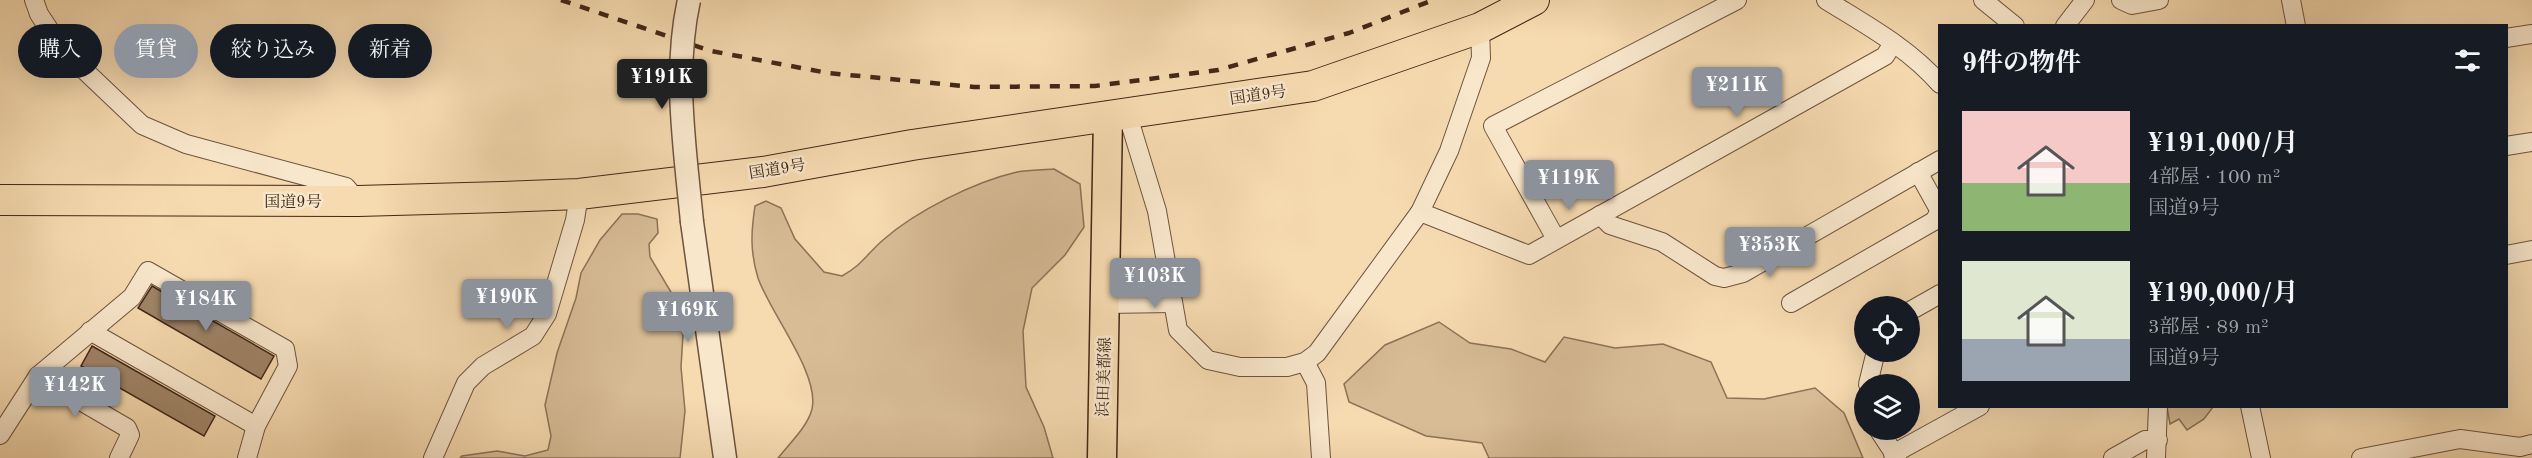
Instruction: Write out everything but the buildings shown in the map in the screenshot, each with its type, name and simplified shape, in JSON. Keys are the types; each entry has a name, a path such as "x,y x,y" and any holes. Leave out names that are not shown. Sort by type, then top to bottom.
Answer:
{"highway":[{"name":"国道9号","path":"0,201 358,201 579,194 763,172 912,145 1313,86 1480,28 1534,0"}],"main road":[{"name":"浜田美都線","path":"1102,458 1105,304 1118,114"}],"street":[{"path":"34,0 39,14 62,49 142,125 186,144 346,187 358,201"},
{"path":"689,0 682,70 682,100 692,222 725,458"},
{"path":"1556,239 1493,126 1737,0"},
{"path":"1827,0 1893,43 1928,70 1938,82"},
{"path":"1983,0 2012,24"},
{"path":"2067,24 2085,0"},
{"path":"2121,0 2132,5 2159,0"},
{"path":"2291,0 2296,24"},
{"path":"1118,114 1157,211 1178,330 1208,360 1240,367 1273,368 1305,362 1317,353 1420,212 1449,151 1481,58 1480,28"},
{"path":"2508,38 2532,34"},
{"path":"1420,212 1528,255 1885,56 1893,43"},
{"path":"2508,146 2532,141"},
{"path":"1600,215 1610,225 1662,242 1715,276 1724,278 1743,273 1938,161"},
{"path":"1918,172 1938,208"},
{"path":"433,458 466,383 483,366 533,336 548,314 575,220 579,194"},
{"path":"1791,303 1934,221 1938,215"},
{"path":"2508,255 2532,250"},
{"path":"0,435 38,376 132,297 148,272 285,349 288,366 256,426 247,458"},
{"path":"1920,305 1938,295"},
{"path":"1105,304 1173,303"},
{"path":"90,331 256,426"},
{"path":"1305,362 1317,383 1321,458"},
{"path":"38,376 127,428 130,435 118,458"},
{"path":"1885,440 1895,456 1977,408"},
{"path":"2157,449 2158,408"},
{"path":"2250,408 2261,458"},
{"path":"2361,458 2460,439 2520,447 2532,444"},
{"path":"2113,458 2145,440 2157,449"}],"shaded area":[{"path":"1054,169 1080,184 1084,227 1065,255 1032,288 1023,331 1026,387 1044,427 1053,458 778,458 807,422 812,409 812,395 802,361 758,278 752,242 755,206 766,201 781,208 795,239 824,272 842,276 860,263 896,229 946,199 1000,177 1022,171"},
{"path":"622,214 638,214 657,219 658,233 649,244 650,257 671,292 683,335 681,367 685,411 680,458 460,458 497,451 525,456 548,450 551,436 545,405 557,353 576,298 581,273 600,240"},
{"path":"1439,322 1470,343 1511,349 1545,362 1564,337 1615,348 1663,344 1711,362 1727,398 1764,399 1815,388 1844,413 1863,458 1489,458 1482,443 1426,436 1349,402 1344,384 1385,345"},
{"path":"2167,408 2212,408 2204,419 2187,430 2179,419 2170,424"}],"railway":[{"path":"561,0 711,51 828,73 974,87 1095,86 1218,70 1349,33 1433,0"}]}
